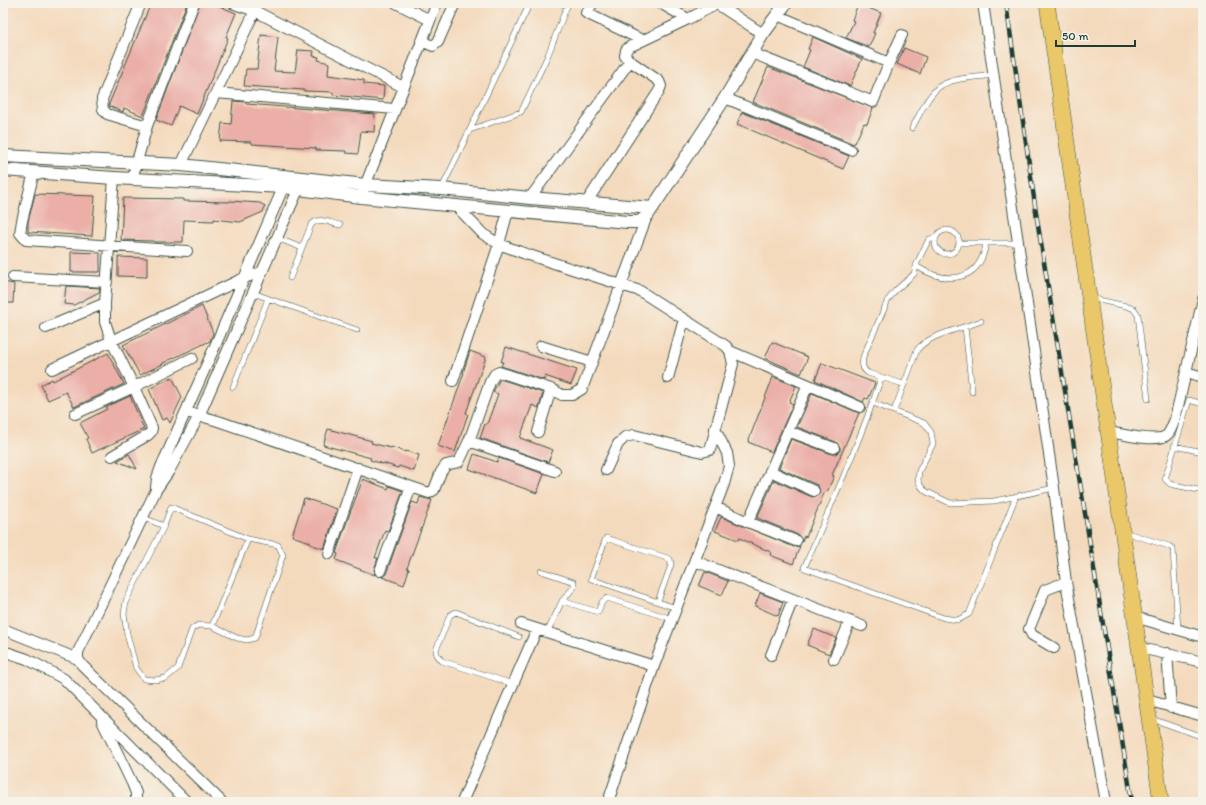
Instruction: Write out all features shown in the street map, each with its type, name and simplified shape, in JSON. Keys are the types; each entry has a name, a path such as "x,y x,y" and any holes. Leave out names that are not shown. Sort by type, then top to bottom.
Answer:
{"main road":[{"path":"1047,3 1161,802"}],"street":[{"path":"141,3 102,99 103,109 107,114 147,126"},
{"path":"132,179 138,163 147,126 194,3"},
{"path":"232,3 255,11 403,87"},
{"path":"396,3 430,20"},
{"path":"361,197 394,109 437,3"},
{"path":"421,41 432,46 438,42 455,3"},
{"path":"593,3 586,13 642,40"},
{"path":"660,3 688,20"},
{"path":"586,203 661,86 659,81 625,56 626,50 629,47 688,20 717,3 763,34"},
{"path":"187,412 358,468 428,493 434,490 441,472 446,465 459,462 469,441 490,382 495,374 499,372 551,389 562,395 572,395 582,389 620,284 650,212 725,98 763,34 786,3"},
{"path":"983,3 1054,488 1066,582 1106,802"},
{"path":"181,165 255,11"},
{"path":"778,15 889,63"},
{"path":"752,53 873,102 902,35"},
{"path":"530,198 630,61"},
{"path":"216,92 394,109"},
{"path":"725,98 851,150"},
{"path":"3,156 181,165 300,184 361,197 627,222 639,222 650,212"},
{"path":"3,170 132,179 285,182"},
{"path":"34,172 20,233 26,240 187,251"},
{"path":"112,456 151,432 152,428 111,340 105,322 105,302 114,178"},
{"path":"156,490 157,478 161,467 187,412 285,182"},
{"path":"300,184 366,185 441,189 586,203 650,212"},
{"path":"222,802 82,666 78,659 78,652 144,518 156,490 170,471 199,416 300,184"},
{"path":"456,206 483,234 499,244 640,291 726,346 730,351 733,364 714,429 710,450 702,452 634,435 625,437 618,444 606,470"},
{"path":"453,381 499,244 508,210"},
{"path":"52,369 244,278 262,272"},
{"path":"13,277 107,282"},
{"path":"1109,432 1149,438 1172,436 1203,299"},
{"path":"46,328 105,302"},
{"path":"668,378 684,319"},
{"path":"540,346 592,362"},
{"path":"730,351 860,407"},
{"path":"75,414 192,358"},
{"path":"1186,372 1203,377"},
{"path":"748,522 808,385"},
{"path":"538,432 551,389"},
{"path":"608,802 654,666 695,561 729,466 727,453 714,429"},
{"path":"788,431 834,448"},
{"path":"469,441 556,471"},
{"path":"329,554 358,468"},
{"path":"770,471 814,491"},
{"path":"380,571 411,487"},
{"path":"715,507 796,541"},
{"path":"695,561 862,626"},
{"path":"1054,648 1032,635 1029,629 1045,590 1066,582"},
{"path":"771,655 793,599"},
{"path":"1135,617 1203,637"},
{"path":"834,658 850,621"},
{"path":"520,624 654,666"},
{"path":"3,628 78,659"},
{"path":"462,802 537,629"},
{"path":"1140,648 1203,662"},
{"path":"3,651 27,660 64,679 186,802"},
{"path":"1167,653 1171,708"},
{"path":"1147,700 1203,716"},
{"path":"99,715 132,783 136,793 136,802"}],"lane":[{"path":"441,189 530,3"},
{"path":"470,130 521,112 548,55 567,6 560,3"},
{"path":"912,128 932,95 941,86 958,80 993,75"},
{"path":"290,278 311,225 314,221 319,220 340,225"},
{"path":"950,230 956,234 959,243 954,252 946,254 937,248 935,244 936,238 942,231 950,230"},
{"path":"277,238 302,248"},
{"path":"904,384 868,373 864,370 862,365 863,357 888,300 896,290 914,274 916,266 929,238 936,238"},
{"path":"959,243 1018,243"},
{"path":"916,266 932,275 948,278 959,278 975,270 983,256 986,243"},
{"path":"253,293 357,330"},
{"path":"233,388 268,298"},
{"path":"1089,298 1126,306 1134,309 1138,315 1148,399"},
{"path":"894,411 917,350 922,344 933,337 981,321"},
{"path":"965,327 972,392"},
{"path":"881,378 873,403 804,568 944,618 958,620 969,614 1016,496"},
{"path":"1203,404 1188,400 1172,436 1174,446 1165,479 1170,484 1203,491"},
{"path":"873,403 924,423 931,432 933,444 919,471 918,480 920,486 925,491 950,503 994,501 1054,488"},
{"path":"1174,446 1203,452"},
{"path":"171,507 248,539 278,545 283,555 255,638 247,640 237,638 212,626 198,625 192,629 178,668 166,678 155,680 144,679 136,668 127,634 124,614 126,601 164,526 171,507"},
{"path":"144,518 164,526"},
{"path":"1123,532 1169,546 1173,549 1178,630"},
{"path":"658,601 671,565 670,559 606,538 591,579 676,608"},
{"path":"212,626 248,539"},
{"path":"541,571 574,582 574,587 562,601 547,633"},
{"path":"562,601 598,612 602,602 607,598 672,619"},
{"path":"513,684 442,661 437,655 436,650 450,615 456,612 519,637"},
{"path":"1149,718 1203,737"}],"building":[{"path":"151,3 187,3 143,116 124,108 123,112 109,106 109,104"},
{"path":"200,3 220,3 219,6 236,13 226,37 228,38 197,114 179,106 171,126 156,120"},
{"path":"858,4 881,13 869,47 846,38 854,21 852,20"},
{"path":"261,35 278,37 274,71 295,72 298,50 314,51 313,56 319,57 318,60 329,63 328,75 364,80 364,84 384,86 383,100 333,95 333,92 244,86 246,69 257,69"},
{"path":"813,37 862,59 850,86 803,67 810,50 808,49"},
{"path":"904,48 926,57 920,74 897,64"},
{"path":"768,67 873,108 867,124 864,123 855,143 854,144 753,102"},
{"path":"233,101 246,102 246,104 375,114 374,132 361,131 358,154 346,153 346,151 316,150 316,148 252,144 252,142 220,141 222,123 231,124"},
{"path":"742,112 849,156 843,169 737,124"},
{"path":"35,194 95,196 92,236 28,232 28,222"},
{"path":"123,198 183,199 183,201 230,201 260,203 265,206 263,212 240,222 214,219 214,221 184,220 183,242 154,242 121,240"},
{"path":"71,252 100,253 100,272 71,272"},
{"path":"118,257 147,258 147,277 118,276"},
{"path":"3,282 14,284 13,303 3,303"},
{"path":"66,286 100,288 99,292 74,305 64,304"},
{"path":"202,306 213,333 210,341 140,375 123,345"},
{"path":"772,342 808,357 801,374 765,358"},
{"path":"506,347 577,370 571,385 545,376 544,380 501,366"},
{"path":"470,351 486,357 466,413 468,414 455,452 438,446 464,373"},
{"path":"108,353 124,384 74,407 66,392 48,400 41,385 52,379 53,381"},
{"path":"822,363 875,383 868,399 865,398 863,402 815,380"},
{"path":"172,377 182,397 170,423 167,418 162,420 149,389"},
{"path":"773,377 796,386 789,402 793,404 772,452 748,442"},
{"path":"500,379 543,393 539,408 532,405 520,438 553,450 548,462 480,438 498,394 493,392"},
{"path":"812,393 859,413 832,475 834,476 827,492 825,491 806,537 804,536 802,541 798,535 757,518 774,480 812,497 817,496 820,493 817,485 779,468 791,439 832,454 840,451 840,447 836,442 797,427"},
{"path":"130,396 144,429 92,453 86,439 88,438 80,423 107,409 106,407"},
{"path":"328,429 372,441 371,443 419,455 414,471 399,466 398,468 383,464 370,460 371,458 323,445"},
{"path":"129,454 137,469 117,461"},
{"path":"474,454 497,462 499,458 544,474 537,493 469,469"},
{"path":"363,479 388,489 389,486 403,491 388,531 385,530 375,558 378,558 374,569 375,575 336,560 338,554 336,553"},
{"path":"420,497 432,500 407,568 409,569 404,585 382,577 386,574 412,502 418,504"},
{"path":"304,498 337,509 324,549 310,544 310,542 292,536"},
{"path":"721,517 794,547 800,546 793,564 770,555 771,552 739,538 738,540 715,531"},
{"path":"705,572 728,581 722,595 699,586"},
{"path":"760,593 783,602 778,616 755,606"},
{"path":"814,629 836,638 829,654 807,645"}],"railway":[{"path":"1006,3 1037,219 1132,802"}]}
